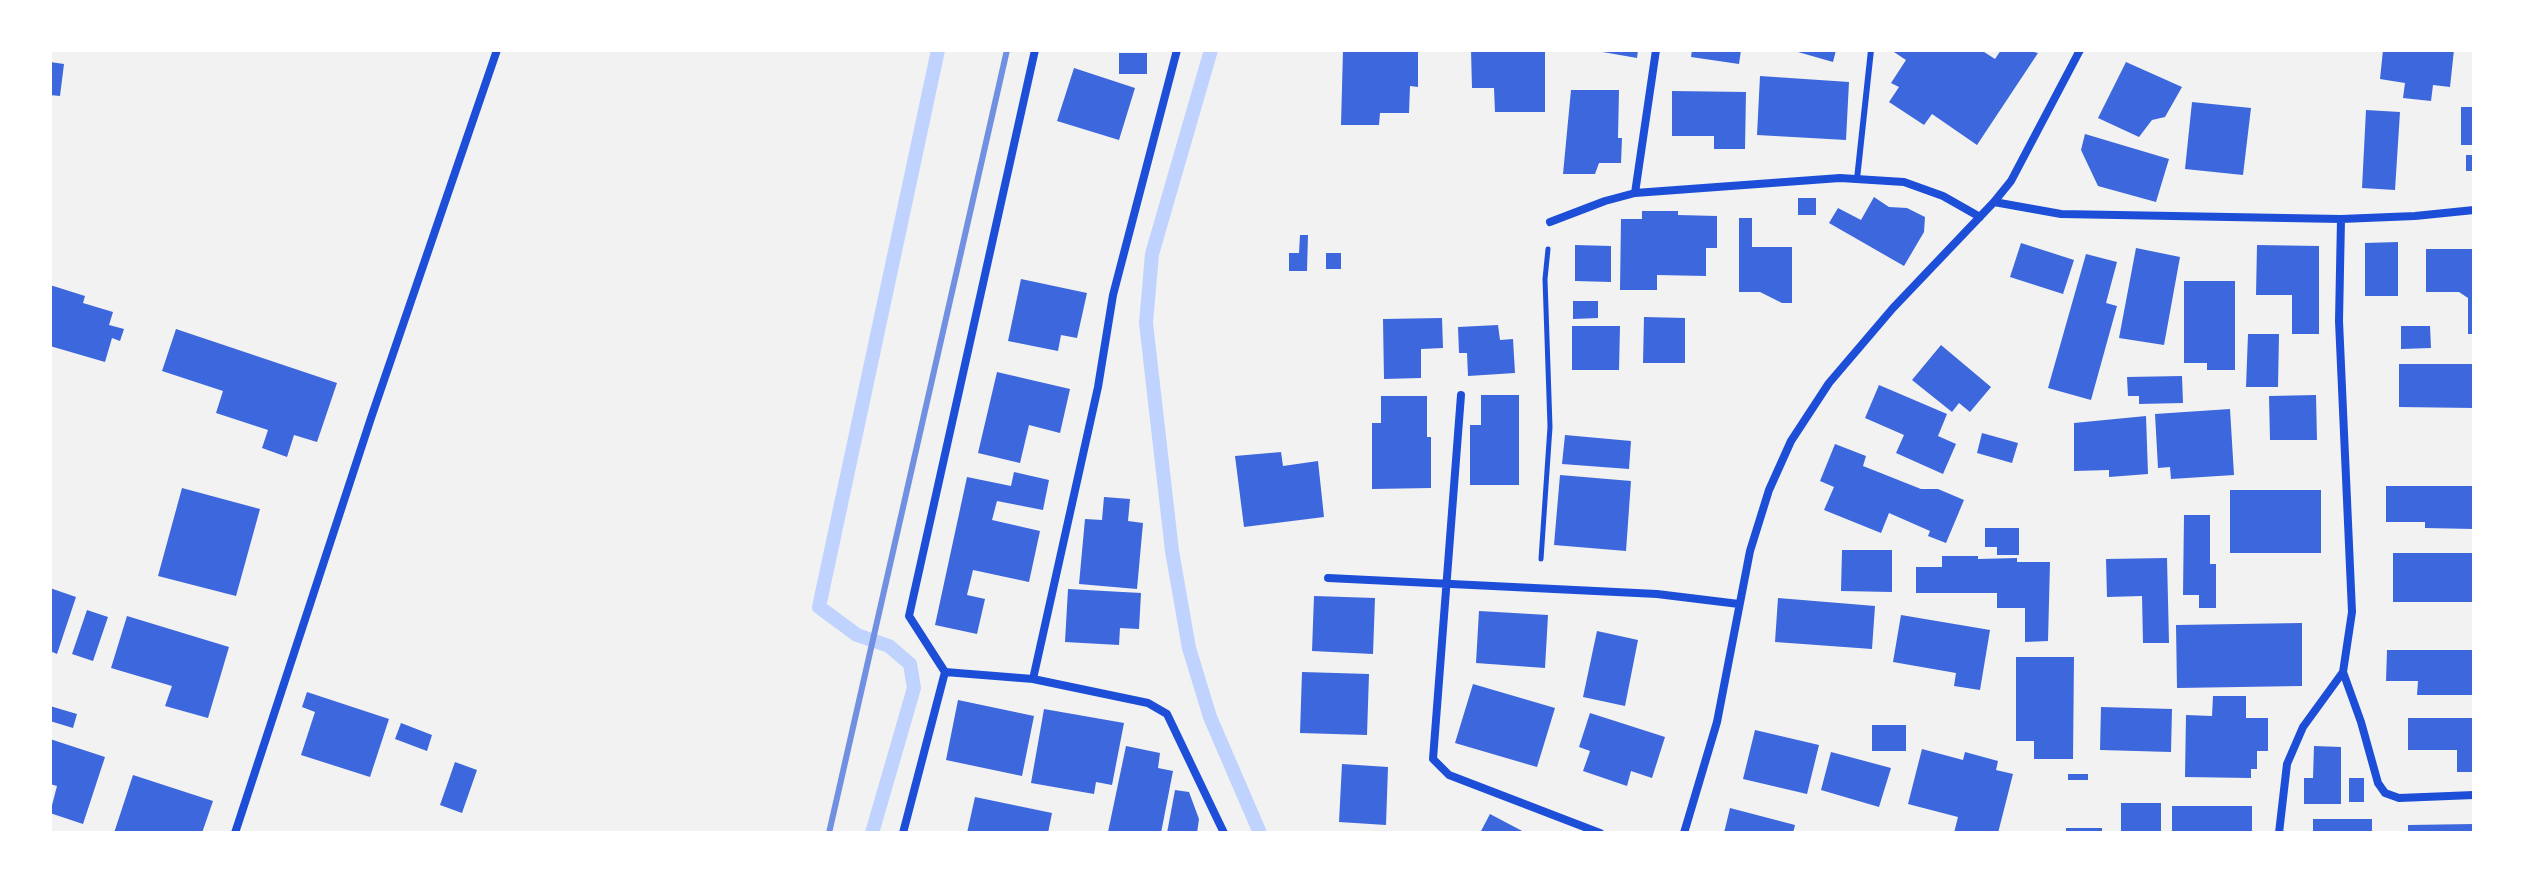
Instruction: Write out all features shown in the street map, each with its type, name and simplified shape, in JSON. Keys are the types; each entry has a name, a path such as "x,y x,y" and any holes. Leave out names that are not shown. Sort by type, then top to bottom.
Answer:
{"street":[{"path":"235,833 371,418 497,50"},
{"path":"903,833 945,672 909,616 1035,50"},
{"path":"1033,679 1098,387 1113,295 1177,50"},
{"path":"1635,193 1656,50"},
{"path":"1684,833 1717,722 1750,551 1769,490 1791,441 1829,383 1893,308 2011,181 2080,50"},
{"path":"1550,222 1635,193 1840,178 1904,182 1943,196 1980,217"},
{"path":"1994,202 2061,214 2341,219 2474,210"},
{"path":"2279,833 2287,764 2303,727 2343,672 2352,612 2339,321 2341,219"},
{"path":"1461,395 1433,759 1449,775 1600,833"},
{"path":"1328,578 1657,594 1739,604"},
{"path":"945,672 1033,679 1148,703 1167,714 1224,833"},
{"path":"2343,672 2378,783 2385,793 2399,798 2474,795"}],"lane":[{"path":"1857,179 1871,50"}],"path":[{"path":"1539,588 1550,427 1545,279 1550,222"}],"building":[{"path":"1343,50 1418,50 1418,87 1410,86 1409,113 1380,113 1379,125 1341,125"},
{"path":"1471,50 1545,50 1545,112 1495,112 1494,88 1472,88"},
{"path":"1591,50 1638,50 1637,58"},
{"path":"1692,50 1741,50 1739,64 1691,57"},
{"path":"1791,50 1836,50 1833,62"},
{"path":"1891,50 1981,50 1995,59 2001,50 2038,53 1977,145 1932,114 1924,125 1889,102 1899,87 1891,83 1906,60"},
{"path":"2383,50 2454,50 2450,87 2433,85 2431,101 2403,98 2405,83 2380,79"},
{"path":"1119,53 1147,53 1147,74 1119,74"},
{"path":"50,62 64,64 60,96 50,95"},
{"path":"2126,62 2182,87 2165,117 2152,120 2139,137 2098,118"},
{"path":"1074,68 1135,88 1119,140 1057,121"},
{"path":"1760,76 1849,82 1846,140 1757,135"},
{"path":"1571,90 1619,90 1621,163 1599,163 1595,174 1563,174"},
{"path":"1672,91 1746,92 1745,149 1714,149 1714,136 1672,136"},
{"path":"2192,102 2251,108 2243,175 2185,169"},
{"path":"2461,107 2474,107 2474,145 2461,145"},
{"path":"2366,110 2400,112 2395,190 2362,188"},
{"path":"2085,134 2169,159 2156,202 2098,186 2081,150"},
{"path":"2466,155 2474,155 2474,171 2466,171"},
{"path":"1874,197 1889,207 1907,208 1925,217 1924,232 1904,266 1829,223 1838,208 1861,220"},
{"path":"1798,198 1816,198 1816,215 1798,215"},
{"path":"1642,211 1717,216 1717,248 1706,248 1706,276 1657,275 1657,290 1620,290 1621,219 1642,219"},
{"path":"1739,218 1752,218 1752,247 1792,247 1792,303 1782,303 1760,292 1739,292"},
{"path":"1300,235 1308,235 1307,271 1289,271 1289,253 1299,253"},
{"path":"2398,242 2398,296 2365,296 2365,243"},
{"path":"2021,243 2074,260 2063,294 2010,277"},
{"path":"1575,245 1611,246 1611,282 1575,281"},
{"path":"2257,245 2319,246 2319,334 2292,334 2292,295 2256,295"},
{"path":"2136,248 2180,257 2164,345 2119,338"},
{"path":"2426,249 2474,249 2474,334 2468,334 2468,298 2459,292 2426,292"},
{"path":"1326,253 1341,253 1341,269 1326,269"},
{"path":"2086,254 2117,262 2106,303 2117,306 2091,400 2048,388"},
{"path":"1021,279 1087,293 1077,338 1061,335 1058,351 1008,341"},
{"path":"2184,281 2235,281 2235,370 2207,370 2207,363 2184,363"},
{"path":"50,285 85,296 83,303 113,312 109,325 124,329 120,341 112,338 105,362 50,346"},
{"path":"1573,301 1598,301 1598,318 1573,319"},
{"path":"1644,317 1685,318 1685,363 1643,363"},
{"path":"1442,318 1443,348 1421,349 1421,378 1384,379 1383,319"},
{"path":"1498,325 1500,340 1513,339 1515,373 1468,376 1467,353 1459,353 1458,327"},
{"path":"1572,326 1620,326 1619,370 1572,370"},
{"path":"2401,326 2430,326 2431,348 2401,349"},
{"path":"176,329 337,383 317,442 294,435 287,457 262,448 268,430 216,413 223,391 162,371"},
{"path":"2248,334 2279,334 2278,387 2246,387"},
{"path":"1941,345 1991,387 1970,412 1959,403 1952,412 1912,380"},
{"path":"2399,364 2474,364 2474,408 2399,407"},
{"path":"997,372 1070,389 1060,433 1029,425 1020,463 978,453"},
{"path":"2182,376 2183,403 2139,404 2139,396 2128,396 2127,377"},
{"path":"1879,385 1947,414 1938,436 1956,444 1943,474 1896,453 1904,435 1865,418"},
{"path":"1481,395 1519,395 1519,485 1470,485 1470,425 1481,425"},
{"path":"2316,395 2317,440 2270,440 2269,396"},
{"path":"1381,396 1427,396 1431,488 1372,489 1372,423 1381,423"},
{"path":"2230,409 2234,475 2171,479 2170,467 2158,468 2155,414"},
{"path":"2146,416 2148,474 2109,477 2109,470 2074,471 2074,423"},
{"path":"1982,433 2018,443 2012,463 1977,453"},
{"path":"1565,435 1631,441 1629,469 1562,464"},
{"path":"1835,444 1866,456 1863,466 1921,489 1938,489 1964,500 1946,543 1928,536 1930,531 1889,513 1881,533 1824,510 1834,487 1820,481"},
{"path":"1281,452 1283,466 1318,461 1324,517 1244,527 1235,456"},
{"path":"1014,472 1049,480 1043,510 997,501 992,520 1040,531 1029,582 973,570 967,595 985,599 977,634 935,625 967,477 1011,486"},
{"path":"1560,475 1631,481 1626,551 1554,545"},
{"path":"2386,486 2474,486 2474,529 2425,528 2425,522 2386,522"},
{"path":"182,488 260,509 236,596 158,576"},
{"path":"2230,490 2321,490 2321,553 2230,553"},
{"path":"1104,497 1130,499 1128,521 1143,523 1137,589 1079,584 1085,519 1102,520"},
{"path":"2184,515 2210,515 2210,564 2216,564 2216,608 2199,608 2199,595 2183,595"},
{"path":"1985,528 2019,528 2019,555 1997,555 1997,547 1985,547"},
{"path":"1842,550 1892,550 1892,592 1841,591"},
{"path":"2393,553 2474,553 2474,602 2393,602"},
{"path":"1942,556 2050,562 2048,641 2025,642 2025,608 1997,608 1997,593 1916,593 1916,567 1942,567"},
{"path":"2167,558 2169,643 2143,643 2142,596 2107,597 2106,559"},
{"path":"50,588 76,597 57,654 50,651"},
{"path":"1068,589 1141,593 1139,629 1120,628 1119,645 1065,642"},
{"path":"1314,596 1375,598 1373,654 1312,651"},
{"path":"1778,598 1875,606 1872,649 1775,642"},
{"path":"87,610 108,617 93,661 72,654"},
{"path":"1479,611 1548,615 1545,668 1476,663"},
{"path":"1901,615 1990,630 1980,690 1954,686 1956,673 1893,662"},
{"path":"127,616 229,647 208,718 165,706 172,686 111,668"},
{"path":"2302,623 2302,686 2177,688 2176,625"},
{"path":"1597,631 1638,640 1625,706 1583,697"},
{"path":"2387,650 2474,650 2474,695 2417,695 2418,681 2386,681"},
{"path":"2016,657 2074,657 2073,759 2034,759 2034,741 2016,741"},
{"path":"1302,672 1369,674 1367,735 1300,733"},
{"path":"1473,684 1555,708 1537,767 1455,743"},
{"path":"307,692 389,719 370,777 301,755 315,712 302,707"},
{"path":"2213,696 2246,696 2246,718 2268,718 2268,751 2257,751 2257,769 2251,769 2251,778 2185,777 2186,715 2212,716"},
{"path":"958,700 1034,716 1022,776 946,760"},
{"path":"50,706 77,714 73,728 50,721"},
{"path":"2101,707 2172,709 2171,752 2100,750"},
{"path":"1044,709 1124,723 1112,785 1096,782 1094,794 1031,783"},
{"path":"1590,713 1665,737 1652,778 1631,771 1627,786 1583,771 1590,751 1579,747"},
{"path":"2408,718 2474,718 2474,772 2457,772 2457,750 2408,750"},
{"path":"401,723 432,735 427,751 395,739"},
{"path":"1872,725 1906,725 1906,751 1872,751"},
{"path":"1755,730 1819,745 1807,794 1743,779"},
{"path":"50,739 105,757 83,824 50,813 57,786 50,784"},
{"path":"1126,746 1160,753 1158,768 1173,771 1161,833 1108,832"},
{"path":"2314,746 2341,747 2341,804 2304,804 2304,778 2313,778"},
{"path":"1922,749 1963,760 1965,752 1998,761 1996,770 2013,774 1998,833 1954,833 1958,817 1908,804"},
{"path":"1831,752 1891,768 1879,807 1821,790"},
{"path":"455,762 477,770 462,813 440,805"},
{"path":"1342,764 1388,767 1386,825 1339,822"},
{"path":"2068,774 2088,774 2088,780 2068,780"},
{"path":"133,775 213,801 202,833 114,833"},
{"path":"2349,778 2364,778 2364,802 2349,802"},
{"path":"1175,790 1189,792 1199,819 1197,833 1167,833"},
{"path":"975,797 1052,813 1048,833 967,833"},
{"path":"2121,803 2161,803 2161,833 2121,833"},
{"path":"2172,806 2252,806 2252,833 2172,833"},
{"path":"1730,808 1795,825 1793,833 1724,833"},
{"path":"1490,814 1526,833 1480,833"},
{"path":"2313,819 2372,819 2372,833 2313,833"},
{"path":"2474,824 2474,833 2408,833 2408,825"},
{"path":"2066,828 2102,828 2102,833 2066,833"}],"waterway":[{"path":"872,833 914,688 910,664 889,646 857,635 819,607 938,50"},
{"path":"1211,50 1152,254 1146,323 1172,551 1189,648 1210,717 1260,833"}],"railway":[{"path":"829,833 1007,50"}]}
